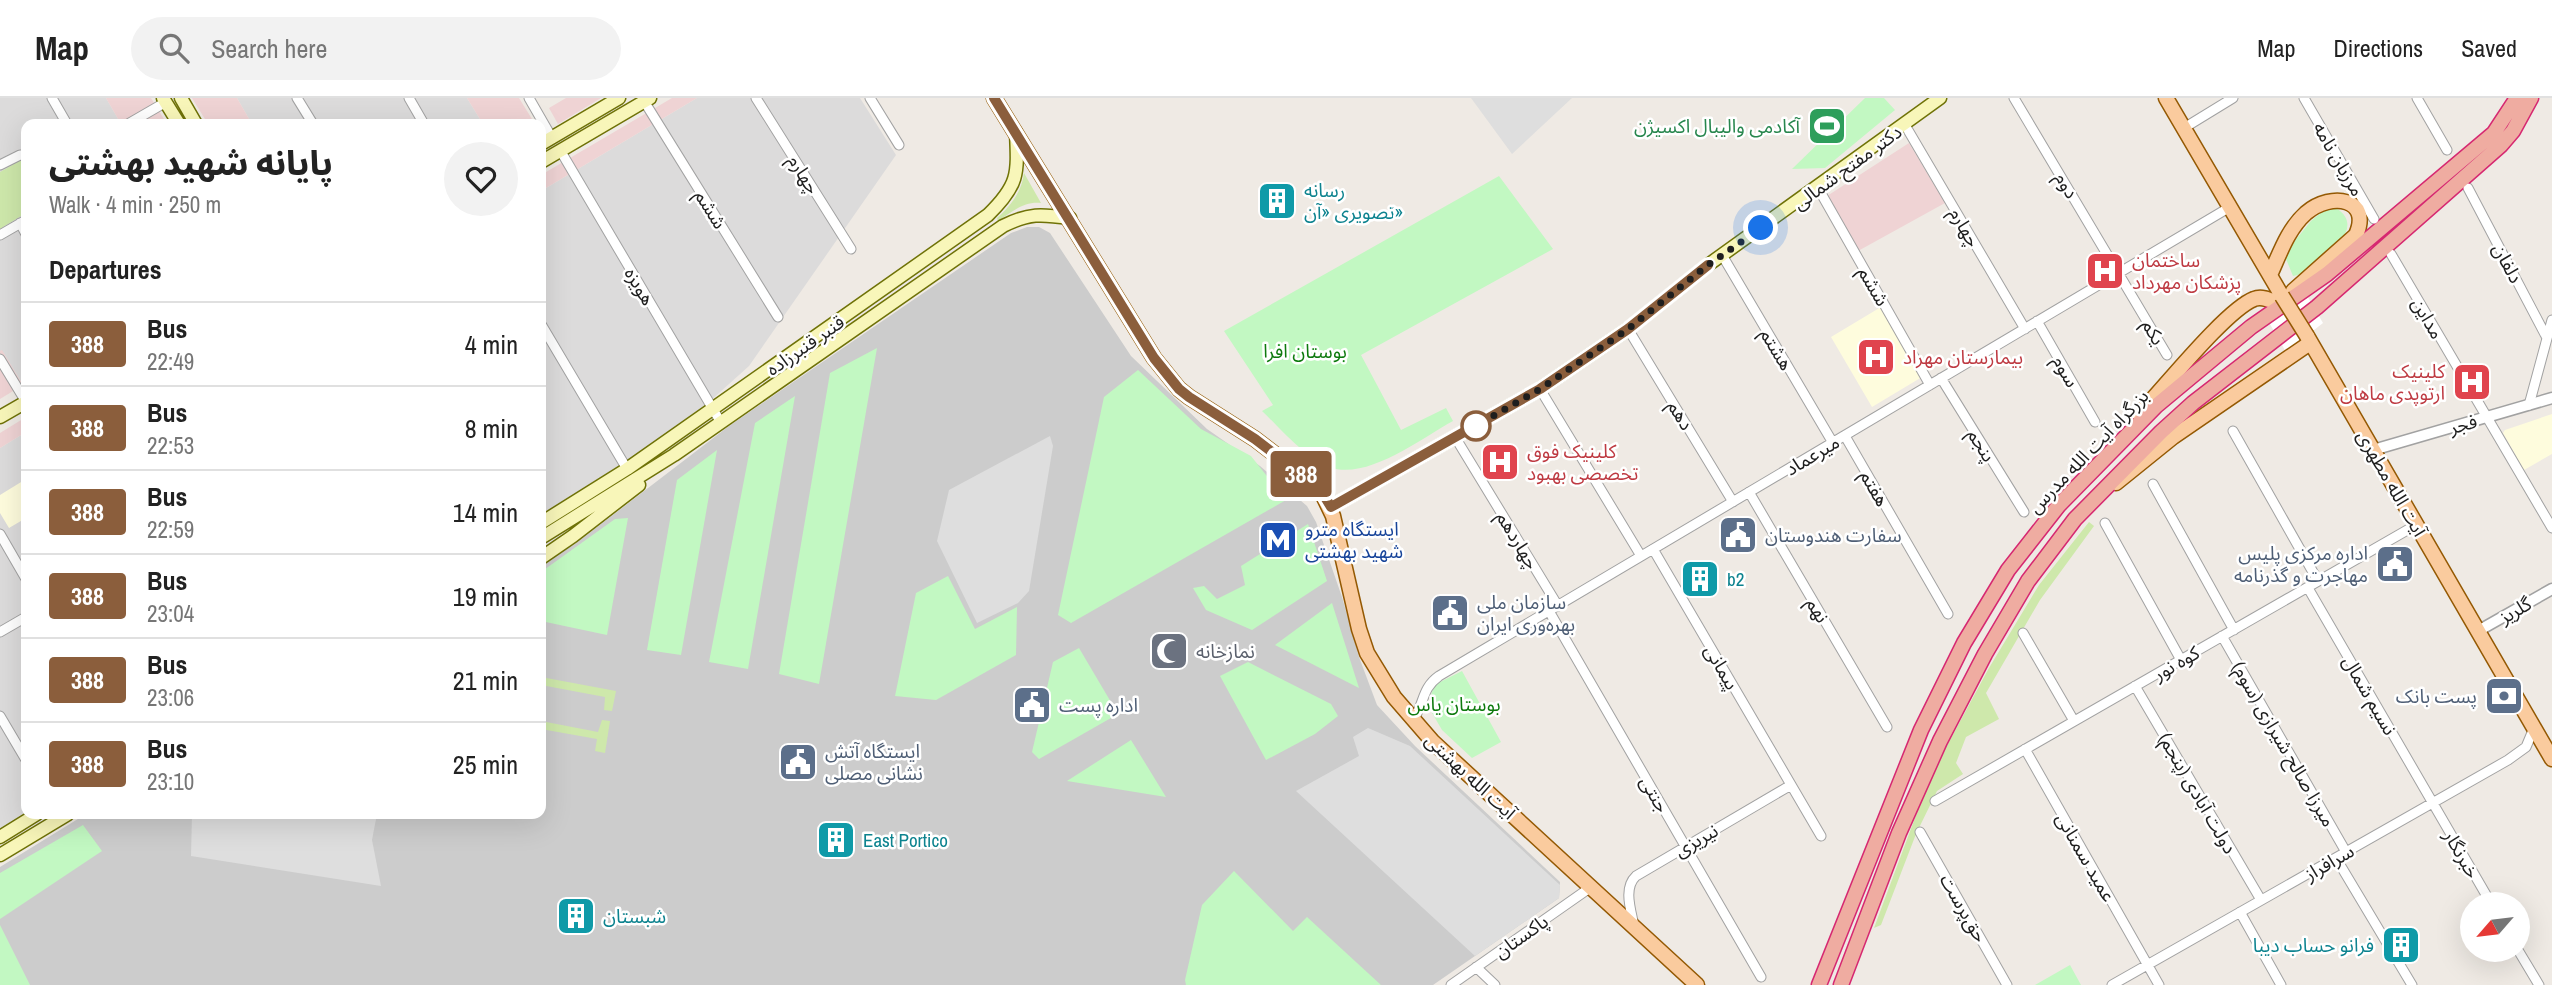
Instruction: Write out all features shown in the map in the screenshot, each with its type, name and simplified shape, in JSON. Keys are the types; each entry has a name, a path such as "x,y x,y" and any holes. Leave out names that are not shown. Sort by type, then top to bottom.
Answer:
{"highway":[{"name":"بزرگراه آیت الله مدرس","path":"1819,985 1880,828 1927,717 1964,643 2008,570 2059,505 2156,406 2252,327 2327,274 2494,133 2517,98"},
{"name":"بزرگراه آیت الله مدرس","path":"1841,985 1940,741 1985,654 2028,581 2075,519 2193,403 2317,307 2501,145 2513,131 2531,98"}],"main road":[{"path":"181,98 193,119"},
{"path":"560,150 546,141 619,98"},
{"name":"آیت الله بهشتی","path":"994,98 1154,358 1179,389 1255,439 1320,489 1331,507 1367,653 1378,674 1413,720 1591,887 1633,920 1697,985"},
{"name":"دکتر مفتح شمالی","path":"1331,507 1540,389 1628,329 1722,256 1940,98"},
{"path":"2059,505 2221,325 2253,299 2278,299 2270,275 2166,98"},
{"path":"165,100 176,119"},
{"path":"546,159 647,100"},
{"name":"قنبر قنبرزاده","path":"546,535 674,455 717,415 988,215 1006,198 1016,178 1016,131"},
{"path":"2252,327 2356,235 2360,223 2354,208 2346,201 2337,199 2319,205 2307,213 2292,229 2270,275"},
{"name":"قنبر قنبرزاده","path":"546,518 717,415 1003,226 1020,217 1039,213 1070,218"},
{"name":"آیت الله مطهری","path":"2278,299 2292,312 2552,759"},
{"path":"2095,499 2173,437 2308,339"},
{"path":"0,417 21,405"},
{"path":"546,555 674,455"},
{"path":"0,836 29,819"},
{"path":"0,855 60,819"}],"street":[{"path":"52,98 64,119"},
{"path":"297,98 310,119"},
{"path":"409,98 421,119"},
{"path":"529,98 537,119"},
{"name":"چهارم","path":"756,98 851,249"},
{"path":"870,98 899,145"},
{"name":"دوم","path":"2014,98 2119,272"},
{"path":"2184,128 2233,98"},
{"name":"مرزبان نامه","path":"2304,98 2374,219"},
{"path":"2417,98 2447,150"},
{"path":"136,119 165,100"},
{"name":"ششم","path":"647,100 778,317"},
{"name":"چهارم","path":"1905,125 2025,329"},
{"name":"هویزه","path":"560,150 717,415"},
{"path":"0,166 21,155"},
{"name":"ششم","path":"1818,188 1930,385"},
{"name":"دلفان","path":"2468,188 2547,338"},
{"name":"میرعماد","path":"1413,720 1429,684 2230,207"},
{"path":"0,234 21,222"},
{"name":"مداین","path":"2391,254 2552,528"},
{"name":"هشتم","path":"1722,256 1833,443"},
{"name":"یکم","path":"2119,272 2167,355"},
{"path":"2529,405 2552,320"},
{"name":"سوم","path":"2037,321 2095,422"},
{"name":"دهم","path":"1628,329 1733,502"},
{"path":"546,332 627,469"},
{"path":"0,359 21,394"},
{"name":"پنجم","path":"1941,378 2024,512"},
{"path":"1540,389 1641,556"},
{"name":"فجر","path":"2373,450 2552,398"},
{"path":"2233,431 2318,581"},
{"name":"هفتم","path":"1845,436 1948,614"},
{"name":"چهاردهم","path":"1455,438 1558,606"},
{"path":"2153,484 2234,630"},
{"name":"نهم","path":"1749,492 1888,727"},
{"path":"2105,523 2180,660"},
{"name":"کوه نور","path":"1935,801 2416,525"},
{"path":"0,534 21,570"},
{"name":"پیمانی","path":"1653,549 1821,836"},
{"name":"نسیم شمال","path":"2308,587 2432,803"},
{"name":"گلریز","path":"2478,631 2552,589"},
{"name":"جنتی","path":"1549,611 1761,977"},
{"path":"0,632 21,620"},
{"path":"2023,634 2074,721"},
{"name":"میرزا صالح شیرازی (سوم)","path":"2222,636 2346,852"},
{"name":"دولت آبادی (پنجم)","path":"2135,686 2261,900"},
{"path":"0,716 21,752"},
{"name":"سرافراز","path":"2112,985 2520,753 2534,728"},
{"name":"عمید سمنانی","path":"2025,749 2159,985"},
{"name":"نیریزی","path":"1633,920 1629,892 1631,881 1791,785"},
{"name":"خبرنگار","path":"2432,803 2484,892"},
{"name":"حق‌پرست","path":"1920,832 2007,985"},
{"path":"2336,858 2412,985"},
{"name":"پاکستان","path":"1451,985 1591,887"},
{"path":"2240,912 2281,985"},
{"path":"2525,962 2539,985"},
{"path":"1476,967 1495,985"}],"shaded area":[{"path":"0,98 106,98 118,119 21,119 21,382 0,351"},
{"path":"106,98 151,98 164,119 118,119"},
{"path":"192,98 237,98 249,119 205,119"},
{"path":"237,98 467,98 480,119 249,119"},
{"path":"467,98 519,98 532,119 480,119"},
{"path":"566,98 601,98 558,124 549,108"},
{"path":"672,98 697,98 546,188 546,172"},
{"path":"697,98 860,98 896,155 749,366 679,429 546,514 546,188"},
{"path":"1471,98 1572,98 1512,154"},
{"path":"1909,143 1945,203 1858,251 1827,196"},
{"path":"1027,227 1039,227 1050,233 1131,356 1207,429 1260,466 1307,506 1316,522 1377,705 1415,746 1560,882 1559,898 1433,985 0,985 0,867 78,819 546,819 546,562 575,544 729,426 1011,233"},
{"name":"بیمارستان مهراد","path":"1881,307 1922,377 1872,407 1831,337"},
{"path":"2,350 21,382 21,386 0,399"},
{"path":"2552,414 2552,454 2524,470 2503,433"},
{"path":"21,420 21,435 0,448 0,433"},
{"path":"21,435 21,817 0,830 0,448"},
{"path":"1050,436 1053,446 1029,591 1018,603 977,623 937,541 949,490"},
{"path":"21,482 21,521 9,528 0,513 0,495"},
{"path":"1368,728 1410,746 1560,885 1559,898 1475,956 1296,791 1359,756 1353,737"},
{"path":"192,819 376,819 372,840 381,886 191,856"}],"green space":[{"path":"1865,98 1884,98 1895,110 1825,168 1792,169"},
{"path":"21,160 21,216 0,229 0,172"},
{"path":"1024,173 1041,203 1024,205 998,221 997,218 1018,192"},
{"name":"بوستان افرا","path":"1499,176 1553,249 1361,355 1401,430 1446,408 1453,421 1393,456 1360,468 1344,470 1329,467 1311,457 1262,411 1273,405 1224,331"},
{"path":"2336,208 2347,222 2343,237 2309,269 2293,276 2286,259 2289,248 2311,221 2323,211"},
{"path":"877,348 819,684 779,674 830,373"},
{"path":"1138,370 1201,429 1251,456 1286,500 1071,623 1058,615 1104,397"},
{"path":"795,396 748,669 709,662 755,423"},
{"path":"717,450 681,655 647,650 677,480"},
{"path":"628,518 607,635 546,622 546,568 615,519"},
{"path":"2089,522 2094,526 2040,600 1986,693 1999,719 1966,737 1956,763 1963,774 1937,791 1916,834 1881,925 1874,928 1931,775 1989,668 2039,585"},
{"path":"1308,524 1327,581 1252,630 1206,610 1193,588 1204,586 1217,599 1245,585 1241,566"},
{"path":"948,576 975,629 1017,607 1016,655 936,700 895,696 916,593"},
{"path":"1332,603 1359,688 1275,645"},
{"path":"1079,648 1118,714 1039,759 1032,752 1053,662"},
{"path":"1248,662 1331,704 1338,716 1315,734 1266,760 1220,676"},
{"name":"بوستان یاس","path":"1462,671 1501,742 1472,758 1442,730 1428,706 1434,685"},
{"path":"546,678 616,691 612,711 604,710 605,697 546,686"},
{"path":"602,720 610,721 605,753 595,751 597,739 546,730 546,722 598,732"},
{"path":"1131,740 1166,797 1067,781"},
{"path":"83,825 102,851 0,919 0,873"},
{"path":"1234,871 1293,931 1307,917 1381,985 1186,985 1202,905"},
{"path":"0,925 30,985 0,985"},
{"path":"2070,965 2081,985 2035,985"}],"pier":[{"path":"2299,282 2323,323 2286,352 2263,312"}],"bus line":[{"name":"388","path":"994,98 1154,358 1179,389 1255,439 1311,482 1320,489 1331,507 1540,389 1628,329 1708,265"}],"place":[{"name":"آکادمی والیبال اکسیژن","path":"1827,126"},
{"name":"رسانه تصویری «آن»","path":"1277,201"},
{"name":"ساختمان پزشکان مهرداد","path":"2105,271"},
{"name":"بیمارستان مهراد","path":"1876,357"},
{"name":"کلینیک ارتوپدی ماهان","path":"2472,382"},
{"name":"کلینیک فوق تخصصی بهبود","path":"1500,462"},
{"name":"سفارت هندوستان","path":"1738,535"},
{"name":"ایستگاه مترو شهید بهشتی","path":"1278,540"},
{"name":"اداره مرکزی پلیس مهاجرت و گذرنامه","path":"2395,564"},
{"name":"b2","path":"1700,579"},
{"name":"سازمان ملی بهره‌وری ایران","path":"1450,613"},
{"name":"نمازخانه","path":"1169,651"},
{"name":"پست بانک","path":"2504,696"},
{"name":"اداره پست","path":"1032,705"},
{"name":"ایستگاه آتش نشانی مصلی","path":"798,762"},
{"name":"East Portico","path":"836,840"},
{"name":"شبستان","path":"576,916"},
{"name":"فرانو حساب دیبا","path":"2401,945"}],"route":[{"path":"1476,426 1474,427 1540,389 1628,329 1708,265 1761,228"}]}
